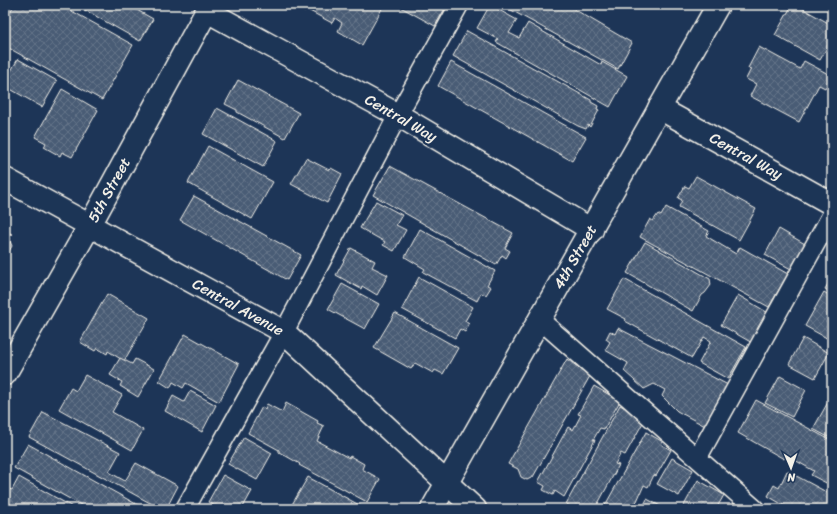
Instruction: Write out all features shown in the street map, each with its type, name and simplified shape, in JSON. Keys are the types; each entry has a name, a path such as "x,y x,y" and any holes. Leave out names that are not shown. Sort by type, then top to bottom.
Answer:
{"street":[{"name":"4th Street","path":"432,509 539,318 592,230 718,5"},
{"name":"Central Way","path":"208,8 398,115 592,230"},
{"name":"5th Street","path":"5,374 90,225 208,8"},
{"name":"Central Way","path":"659,108 832,204"},
{"name":"Central Avenue","path":"5,180 284,332 476,509"}],"lane":[{"path":"185,509 284,332 398,115 459,5"},
{"path":"698,457 832,214"},
{"path":"539,318 755,509"}],"building":[{"path":"14,5 61,5 133,45 102,100 5,46 5,21"},
{"path":"76,5 128,5 153,19 140,41"},
{"path":"292,5 384,5 362,45 338,31 342,23 335,18 332,23 306,9 305,12"},
{"path":"397,5 447,5 435,26"},
{"path":"490,5 517,20 509,33 519,38 528,23 601,65 602,62 627,76 610,107 496,42 498,39 477,28"},
{"path":"502,5 567,5 632,43 618,69"},
{"path":"792,5 796,5 832,25 832,46 829,44 820,60 775,35"},
{"path":"467,31 591,100 591,102 598,106 597,109 599,110 590,127 588,125 586,129 578,126 453,56"},
{"path":"759,47 800,69 804,61 832,76 825,88 819,85 799,122 750,96 756,84 746,79 751,69 748,68"},
{"path":"18,59 57,81 42,107 5,86 5,81"},
{"path":"451,62 586,137 572,161 438,86"},
{"path":"238,80 299,113 285,138 225,104"},
{"path":"62,89 98,110 72,157 62,152 60,156 44,147 46,143 35,137"},
{"path":"217,108 277,141 263,167 203,134"},
{"path":"208,146 273,182 252,219 188,183"},
{"path":"306,158 329,170 331,168 342,174 327,203 291,184"},
{"path":"390,166 513,233 505,248 510,251 506,258 502,255 496,265 373,195"},
{"path":"696,176 756,209 739,240 679,207 682,200 678,198 685,186 689,188"},
{"path":"194,196 301,255 287,280 180,220"},
{"path":"376,201 402,215 396,225 406,230 394,251 383,245 385,242 360,228"},
{"path":"666,207 709,231 706,236 736,254 740,247 788,274 769,307 640,237 650,219 653,221 658,214 661,216"},
{"path":"420,229 495,271 487,285 491,287 486,295 481,293 477,301 423,272 425,269 405,257"},
{"path":"779,229 805,244 791,269 765,255"},
{"path":"5,231 12,234 9,239 12,246 5,258"},
{"path":"645,242 710,279 711,285 702,295 693,311 627,273"},
{"path":"351,248 375,261 372,267 388,275 377,295 362,286 361,289 336,275"},
{"path":"419,277 473,307 465,321 469,324 465,332 460,329 455,338 402,309"},
{"path":"832,277 832,293 825,289"},
{"path":"624,279 746,347 728,379 699,363 711,341 704,337 692,358 625,321 626,319 607,309"},
{"path":"342,284 379,304 365,329 328,309"},
{"path":"824,292 832,297 832,341 805,326"},
{"path":"107,294 149,318 124,361 108,351 107,354 97,348 95,351 80,342"},
{"path":"738,295 770,314 754,344 721,325"},
{"path":"395,313 458,348 443,374 435,370 433,373 415,363 411,369 374,348"},
{"path":"618,328 730,386 707,427 677,411 662,396 665,390 654,384 644,389 624,371 628,363 605,350 610,342 606,339 610,331 615,334"},
{"path":"185,334 239,364 219,402 186,383 183,388 173,382 170,388 159,381"},
{"path":"803,338 829,353 815,378 789,364"},
{"path":"120,358 132,364 135,359 154,369 138,397 120,386 122,382 110,375"},
{"path":"567,359 590,376 533,477 527,480 521,477 518,469 508,464"},
{"path":"85,375 122,395 112,412 143,430 132,450 59,409 71,388 76,391"},
{"path":"780,376 806,390 792,417 765,403"},
{"path":"594,386 620,401 604,429 600,428 593,440 595,440 564,497 555,491 553,495 543,490 545,486 538,482 568,427 573,430 581,415 578,414"},
{"path":"190,391 216,405 202,432 165,411 173,396 184,402"},
{"path":"832,395 832,439 813,429"},
{"path":"756,400 832,441 832,486 811,475 814,471 786,455 784,459 738,433"},
{"path":"286,403 324,426 317,441 349,458 350,456 364,464 362,469 380,479 367,502 299,465 300,464 279,452 279,450 248,433 262,407 265,409 267,404 282,412"},
{"path":"620,405 645,419 625,455 621,453 615,464 619,465 595,509 575,509 566,504"},
{"path":"43,412 120,452 109,472 125,481 136,463 178,486 166,509 161,509 29,437"},
{"path":"646,432 663,442 662,445 671,450 656,476 654,475 648,487 644,485 637,501 633,505 636,507 635,509 603,509"},
{"path":"244,437 272,453 257,480 228,464"},
{"path":"28,444 145,509 88,509 14,468"},
{"path":"672,458 693,470 679,496 657,484"},
{"path":"787,471 832,495 832,509 790,509 768,496 774,485 779,488"},
{"path":"223,475 252,491 242,509 221,509 208,502"},
{"path":"19,477 76,509 12,509 5,505 5,497 9,489 12,490"},
{"path":"308,477 361,506 360,509 290,508"},
{"path":"698,480 724,495 716,509 682,509"},
{"path":"647,499 666,509 642,509"}]}
